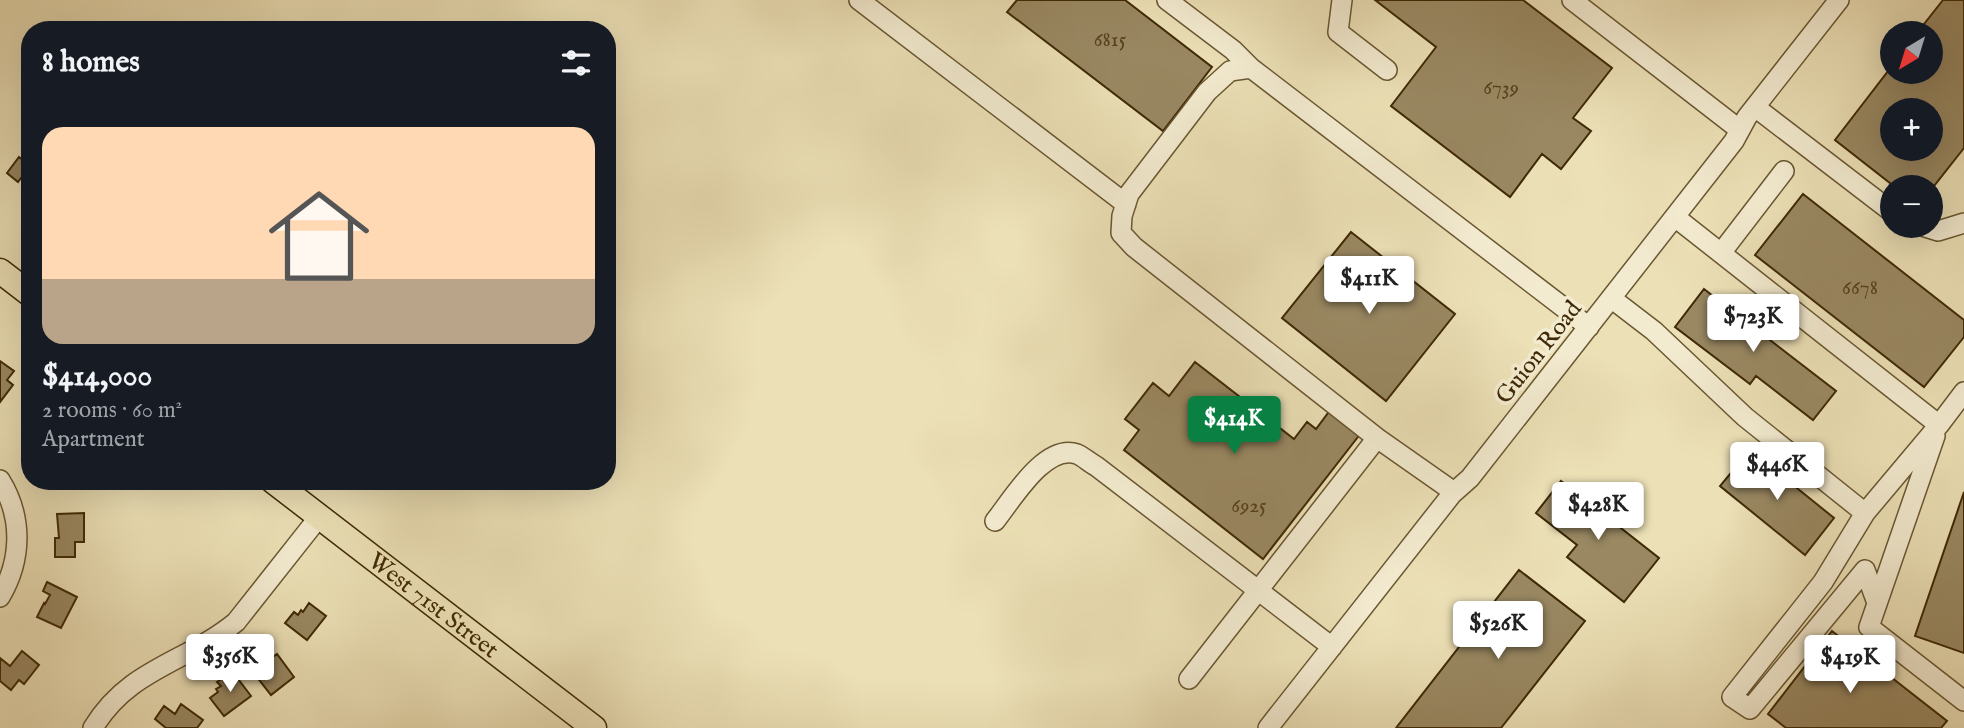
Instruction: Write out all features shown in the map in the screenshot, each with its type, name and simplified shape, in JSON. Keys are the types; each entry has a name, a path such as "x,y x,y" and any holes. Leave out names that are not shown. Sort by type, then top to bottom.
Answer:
{"main road":[{"path":"0,271 21,287"},
{"name":"West 71st Street","path":"284,490 594,728"}],"street":[{"path":"859,0 1126,204"},
{"path":"1167,0 1233,50 1251,68 1589,327"},
{"path":"1342,0 1338,32 1387,70"},
{"path":"1572,0 1740,131"},
{"name":"Guion Road","path":"1268,728 1454,492 1470,478 1589,327 1734,141 1755,107 1839,0"},
{"path":"1251,68 1230,71 1207,92 1129,194 1122,216 1121,233 1134,247 1377,438 1454,492"},
{"path":"1755,107 1880,203"},
{"path":"1721,253 1784,171"},
{"path":"1675,217 1939,425"},
{"path":"1943,229 1964,223"},
{"path":"1611,298 1654,331 1745,417 1864,513"},
{"path":"1877,603 1866,570 1750,709 1732,697 1823,582 1864,513 1964,392"},
{"path":"1939,425 1869,627 1964,701"},
{"path":"1189,680 1377,438"},
{"path":"995,521 1037,467 1060,454 1076,453 1332,647"},
{"path":"0,480 16,514 18,532 13,570 0,597"},
{"path":"93,728 102,714 139,678 215,637 236,622 319,517"}],"building":[{"path":"1017,0 1125,0 1212,67 1163,131 1007,12"},
{"path":"1375,0 1523,0 1612,68 1573,118 1591,131 1561,169 1542,154 1510,197 1391,106 1436,47"},
{"path":"1943,0 1964,0 1964,148 1943,175 1880,175 1835,140 1880,82 1880,84 1943,84 1943,21 1926,21"},
{"path":"19,157 21,159 21,178 18,182 7,173"},
{"path":"1803,194 1964,320 1964,337 1924,387 1755,255"},
{"path":"1351,232 1455,314 1386,401 1282,318"},
{"path":"1704,289 1836,391 1813,420 1756,376 1750,384 1675,327"},
{"path":"0,361 14,371 7,380 13,385 0,402"},
{"path":"1195,362 1294,439 1307,422 1316,429 1331,409 1361,433 1263,559 1124,450 1139,430 1125,419 1153,383 1169,396"},
{"path":"1750,450 1834,518 1805,555 1720,486"},
{"path":"1561,481 1659,558 1624,602 1567,557 1577,545 1536,513"},
{"path":"1964,492 1964,653 1915,636"},
{"path":"84,513 84,542 75,542 75,557 55,557 55,538 59,538 57,514"},
{"path":"1519,570 1585,621 1501,728 1396,728"},
{"path":"47,582 77,597 61,628 37,617 50,595 43,591"},
{"path":"309,603 326,616 307,640 285,623 294,612 298,615 301,610 303,612"},
{"path":"1832,631 1947,721 1941,728 1786,728 1768,714"},
{"path":"22,651 39,665 24,684 19,680 11,690 0,681 0,658 10,666"},
{"path":"258,652 266,662 277,654 294,677 271,695 245,662"},
{"path":"232,671 251,696 224,716 210,698 221,686 217,682"},
{"path":"181,704 203,720 197,728 166,728 155,719 164,706 175,714"}]}
